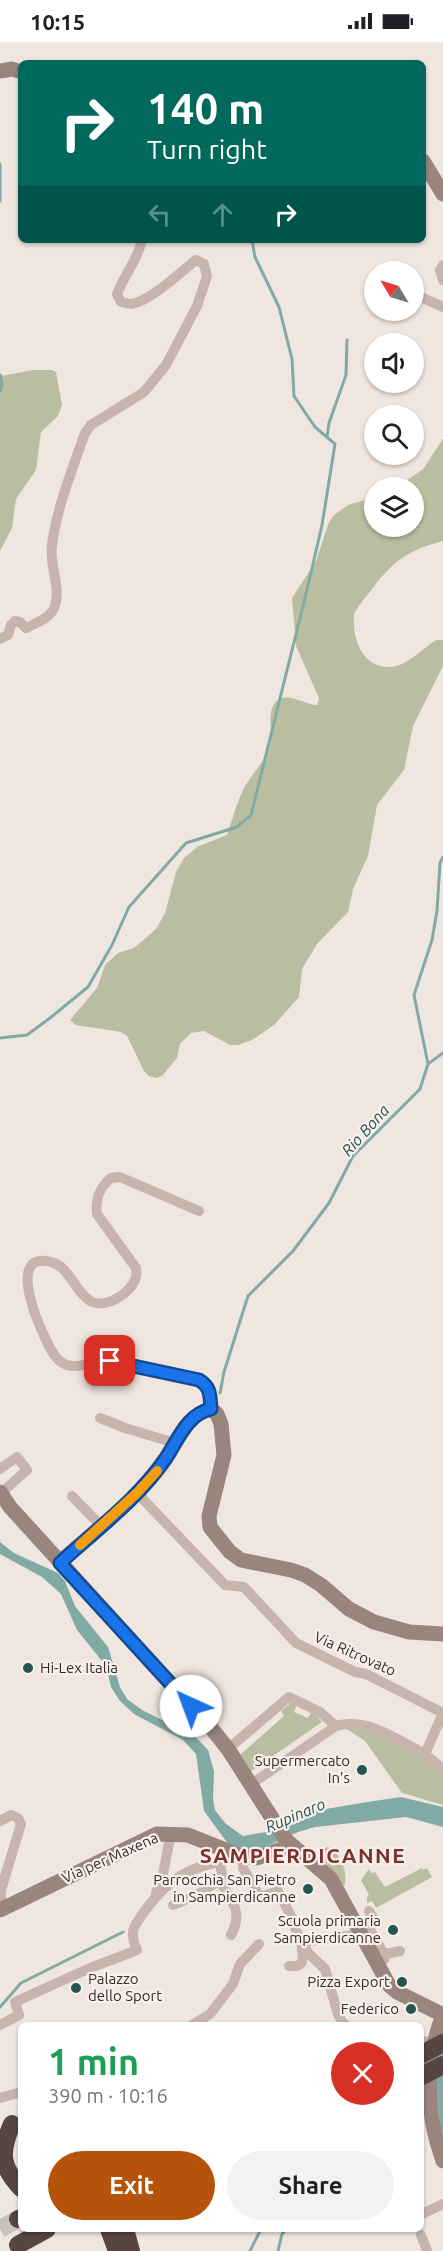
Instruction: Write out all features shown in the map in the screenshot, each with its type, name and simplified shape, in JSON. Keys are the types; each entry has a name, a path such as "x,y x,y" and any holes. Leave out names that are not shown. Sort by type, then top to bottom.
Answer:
{"highway":[{"path":"424,2075 443,2065"},
{"path":"11,2124 1,2150 2,2166 9,2178 18,2186"},
{"path":"18,2245 42,2232"},
{"path":"110,2232 117,2251"},
{"path":"126,2232 131,2251"}],"street":[{"path":"0,71 12,69 18,71"},
{"path":"426,166 443,194"},
{"path":"0,639 8,635 15,621 20,622 26,628 41,622 54,607 56,580 51,548 62,498 85,433 91,425 144,392 166,365 197,306 207,276 204,264 196,260 141,301 130,305 121,302 117,294 136,259 141,243"},
{"path":"443,265 440,270 443,280"},
{"path":"424,298 443,307"},
{"path":"199,1211 120,1177 111,1178 99,1192 96,1205 97,1214 136,1268 136,1277 130,1286 110,1303 100,1305 89,1300 58,1264 41,1261 32,1265 27,1276 27,1291 52,1352 59,1362 74,1368 110,1361 199,1380 206,1384 210,1391 211,1409 217,1414 221,1424 224,1455 210,1516 210,1527 230,1552 242,1560 305,1575 321,1585 349,1609 374,1622 409,1632 443,1634"},
{"path":"60,1563 137,1493 158,1470 194,1416 211,1409"},
{"path":"100,1418 175,1443"},
{"path":"0,1469 17,1457 27,1470 0,1493 10,1507 228,1749 285,1838 331,1879 389,1985 397,1992 443,2015 430,2045 427,2090 427,2120 443,2160"},
{"name":"Via Ritrovato","path":"137,1493 225,1585 244,1587 296,1643 355,1672 366,1674 442,1713 425,1754"},
{"path":"72,1496 101,1526"},
{"path":"228,1749 289,1697 320,1712 336,1726"},
{"path":"250,1785 336,1726 347,1723 370,1725 425,1754 443,1769"},
{"path":"0,1821 11,1815 18,1818 21,1824 2,1890 3,1908"},
{"path":"154,1899 162,1879 171,1833"},
{"name":"Via per Maxena","path":"3,1908 157,1834 188,1835 243,1857"},
{"path":"0,2025 19,2015 15,2002 90,1968 137,1950 131,1937 134,1927 154,1899 173,1879 192,1869 220,1861 243,1857 256,1858 285,1838"},
{"path":"243,1857 243,1868 260,1897 278,1892 308,1953 325,1970 342,2022"},
{"path":"173,1905 194,1897 219,1880 222,1876 220,1861"},
{"path":"219,1880 237,1912 237,1924 231,1935"},
{"path":"369,1911 374,1919 369,1928 384,1958 386,1954 400,1951"},
{"path":"302,1942 362,1934"},
{"path":"289,1966 302,1964 304,1958 302,1942"},
{"path":"197,2022 210,2014 233,1984 240,1964 259,1944"},
{"path":"0,2098 18,2093"},
{"path":"424,2213 443,2204"},
{"path":"421,2235 427,2251"}],"green space":[{"path":"34,370 56,372 62,405 58,416 41,432 36,470 16,499 12,528 0,551 0,376"},
{"path":"443,439 443,541 409,554 385,573 357,609 354,615 354,625 361,651 379,666 402,664 436,640 443,640 443,666 413,726 404,770 377,805 368,856 353,889 348,912 317,944 302,969 299,997 274,1025 252,1040 238,1045 230,1045 204,1031 191,1033 180,1044 177,1058 163,1075 157,1078 149,1076 144,1071 127,1036 121,1032 76,1025 70,1020 97,988 105,965 118,953 134,948 156,929 165,913 176,872 184,858 197,847 227,835 242,792 269,749 274,704 287,697 317,705 319,698 296,646 292,598 316,561 329,522 334,515 348,505 364,500 364,537 424,537 424,477 412,477 423,469"},
{"path":"292,1702 297,1704 294,1712 308,1718 312,1711 322,1722 250,1772 240,1755 284,1716 281,1711"},
{"path":"345,1728 368,1728 431,1763 443,1775 443,1805 402,1793 365,1741"},
{"path":"327,1847 336,1853 342,1863 345,1875 344,1886 320,1856 321,1850"},
{"path":"422,1868 423,1870 427,1868 432,1877 376,1908 372,1901 367,1903 369,1895 361,1880 369,1869 371,1873 375,1872 385,1887"}],"water":[{"path":"0,1542 14,1553 58,1573 65,1581 75,1606 108,1647 120,1687 127,1699 164,1721 186,1727 208,1750 214,1771 215,1810 225,1823 243,1836 272,1831 314,1811 401,1797 443,1807 443,1827 406,1817 315,1827 298,1832 250,1854 229,1845 204,1811 196,1754 183,1740 134,1714 120,1701 111,1687 106,1666 77,1630 61,1594 42,1577 0,1554"},
{"path":"443,2030 443,2145 435,2086"}],"waterway":[{"path":"0,164 0,201"},
{"path":"0,1038 27,1035 88,987 112,945 129,907 186,843 237,827 251,815 322,525 335,444 315,427 294,396 292,359 279,307 255,257 253,243"},
{"path":"327,437 329,423 346,375 347,340"},
{"path":"0,375 2,384 0,391"},
{"name":"Rio Bona","path":"220,1393 224,1372 248,1296 293,1251 329,1203 353,1156 420,1089 428,1064 414,995 432,940 437,911 440,863 443,857"},
{"path":"428,1064 443,1053"},
{"path":"0,2007 21,1983 123,1932"},
{"path":"250,2251 260,2232"},
{"path":"278,2251 284,2232"}],"tunnel":[{"path":"0,2229 18,2219"}],"slow traffic":[{"path":"80,1545 137,1493 157,1471"}],"place":[{"name":"Hi-Lex Italia","path":"28,1668"},
{"name":"Supermercato In's","path":"362,1770"},
{"name":"Parrocchia San Pietro in Sampierdicanne","path":"308,1889"},
{"name":"Scuola primaria Sampierdicanne","path":"393,1930"},
{"name":"Pizza Export","path":"402,1982"},
{"name":"Palazzo dello Sport","path":"76,1988"},
{"name":"Federico","path":"411,2009"}],"district":[{"name":"SAMPIERDICANNE","path":"303,1856"}],"route":[{"path":"110,1361 199,1380 206,1384 210,1391 211,1409 194,1416 158,1470 137,1493 60,1563 191,1706"}],"water label":[{"name":"Rupinaro","path":"295,1815"}]}
